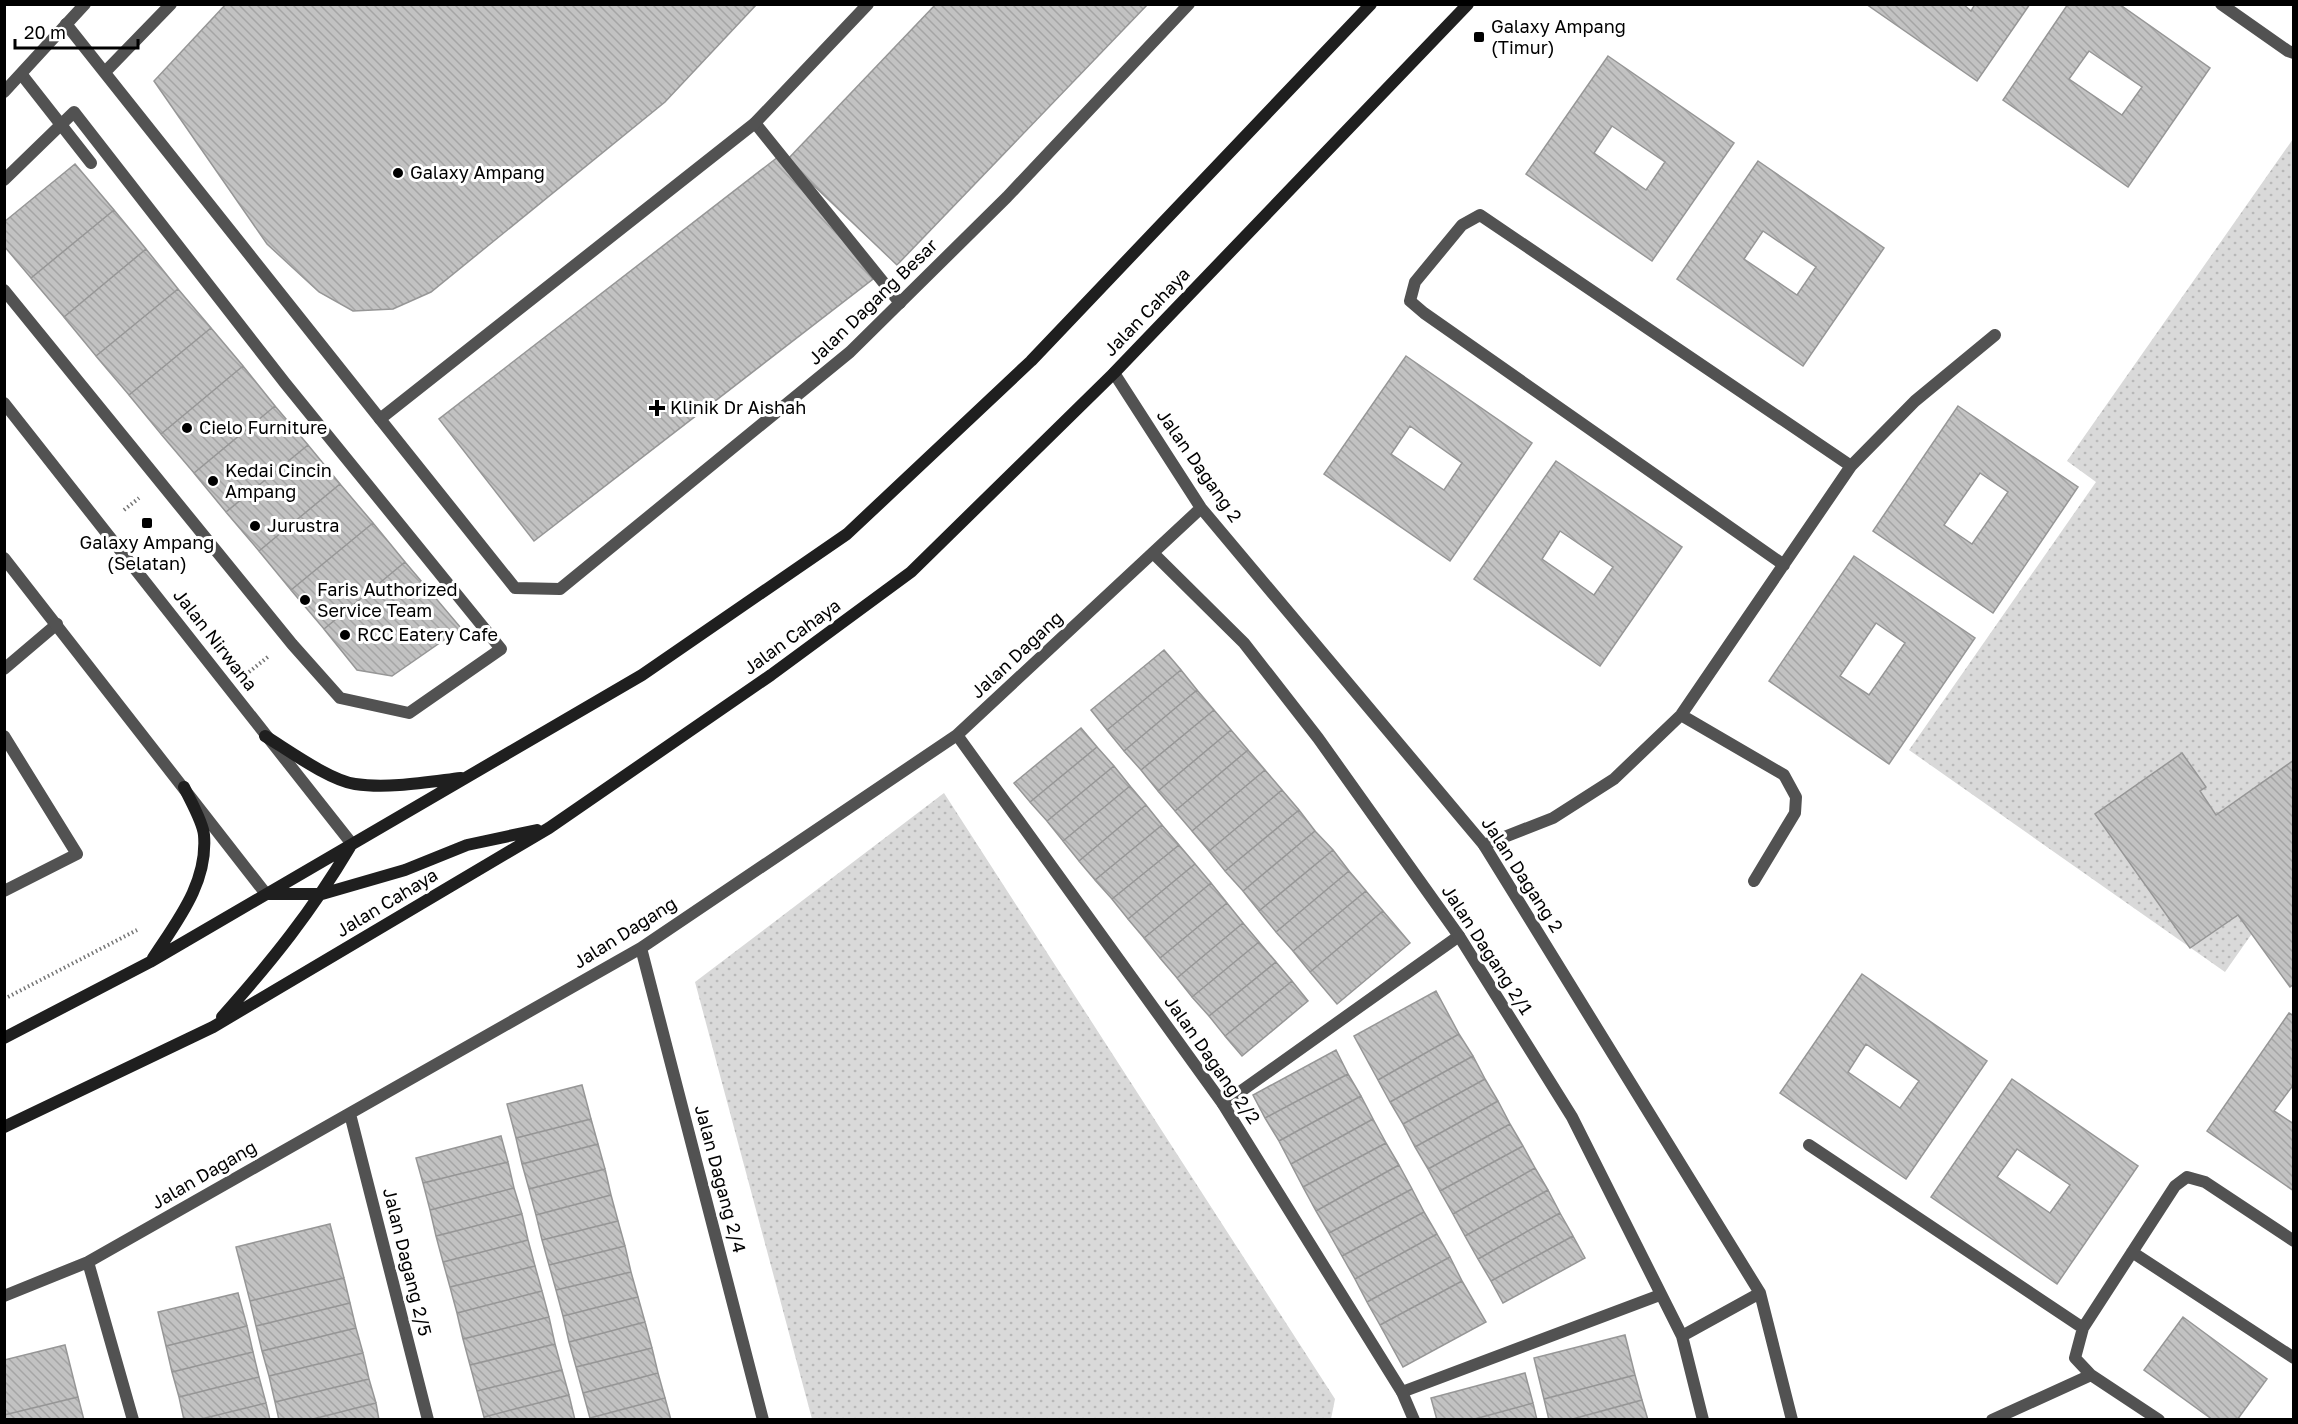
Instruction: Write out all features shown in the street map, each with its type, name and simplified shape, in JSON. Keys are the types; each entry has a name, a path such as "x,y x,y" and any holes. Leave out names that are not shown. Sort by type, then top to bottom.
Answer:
{"main road":[{"path":"4,1038 150,962 642,675 847,534 1031,361 1371,4"},
{"name":"Jalan Cahaya","path":"4,1127 213,1027 549,828 771,675 911,572 1114,373 1468,4"},
{"path":"265,736 317,768 353,784 403,785 466,777"},
{"path":"150,962 188,905 203,868 204,833 184,788"},
{"path":"266,894 322,894 405,870 468,845 549,828"},
{"path":"213,1027 268,965 322,894 352,844"}],"street":[{"path":"4,92 85,4"},
{"path":"105,72 171,4"},
{"path":"66,24 380,419 754,123 868,4"},
{"name":"Jalan Dagang Besar","path":"380,419 515,588 560,589 850,352 1007,197 1189,4"},
{"path":"2221,4 2294,53"},
{"path":"22,75 91,163"},
{"path":"4,180 74,112 285,383 501,649 409,713 340,698 284,635 4,290"},
{"path":"754,123 900,303"},
{"path":"1784,565 1424,313 1410,301 1415,282 1462,225 1480,215 1851,466"},
{"path":"1484,845 1553,818 1614,779 1681,714 1851,466 1915,401 1995,335"},
{"name":"Jalan Dagang 2","path":"1114,373 1201,508 1484,845 1760,1293 1792,1419"},
{"name":"Jalan Nirwana","path":"4,403 352,844"},
{"name":"Jalan Dagang","path":"4,1296 88,1262 641,948 957,735 1201,508"},
{"name":"Jalan Dagang 2/1","path":"1153,553 1244,643 1318,738 1459,936 1572,1117 1682,1336 1703,1419"},
{"path":"4,558 266,894"},
{"path":"4,669 57,624"},
{"path":"1681,714 1784,775 1796,797 1795,813 1754,881"},
{"name":"Jalan Dagang 2/2","path":"957,735 1223,1104 1402,1392 1414,1419"},
{"path":"4,736 77,854 4,891"},
{"path":"1223,1104 1459,936"},
{"name":"Jalan Dagang 2/4","path":"641,948 764,1419"},
{"name":"Jalan Dagang 2/5","path":"350,1114 429,1419"},
{"path":"1809,1145 2083,1328"},
{"path":"2159,1419 2091,1375 2075,1358 2083,1328 2175,1186 2187,1177 2205,1182 2294,1241"},
{"path":"2132,1252 2294,1358"},
{"path":"88,1262 133,1419"},
{"path":"1682,1336 1760,1293"},
{"path":"1402,1392 1660,1295"},
{"path":"1992,1419 2091,1375"}],"path":[{"path":"230,687 276,651"},
{"path":"4,999 147,925"}],"shaded area":[{"path":"2293,139 2293,875 2225,972 1909,750 2096,482 2067,461"},
{"path":"944,793 1335,1399 1331,1419 812,1419 695,982"}],"building":[{"name":"Galaxy Ampang","path":"226,4 757,4 665,102 431,292 393,309 353,311 319,292 267,244 154,81"},
{"path":"936,4 1148,4 897,265 787,160"},
{"path":"1866,4 1963,4 1971,11 1975,4 2030,4 1977,81"},
{"path":"2068,4 2119,4 2210,68 2128,187 2003,100","holes":["2089,51 2142,87 2122,115 2069,79"]},
{"path":"1608,56 1734,143 1652,261 1526,174","holes":["1612,126 1665,162 1646,190 1594,153"]},
{"path":"778,157 873,279 534,541 439,419"},
{"path":"1758,161 1884,248 1803,366 1677,279","holes":["1763,231 1816,267 1797,295 1744,259"]},
{"path":"75,164 114,210 31,278 4,246 4,222"},
{"path":"114,210 146,249 64,317 31,278"},
{"path":"146,249 178,289 96,356 64,317"},
{"path":"178,289 211,328 129,395 96,356"},
{"path":"211,328 243,366 161,434 129,395"},
{"path":"1406,356 1532,443 1450,561 1324,474","holes":["1410,426 1462,463 1444,490 1391,454"]},
{"path":"243,366 275,406 194,473 161,434"},
{"path":"275,406 308,445 226,512 194,473"},
{"path":"1958,406 2078,487 1993,613 1873,531","holes":["1980,473 2008,492 1972,544 1944,525"]},
{"path":"308,445 340,484 259,551 226,512"},
{"path":"1556,461 1682,547 1600,666 1474,579","holes":["1560,531 1613,567 1594,595 1542,559"]},
{"path":"340,484 373,523 291,590 259,551"},
{"path":"373,523 405,562 324,629 291,590"},
{"path":"1854,556 1975,638 1889,764 1769,681","holes":["1876,623 1905,643 1869,695 1840,676"]},
{"path":"405,562 461,628 392,676 357,670 324,629"},
{"path":"1164,650 1181,670 1107,730 1091,710"},
{"path":"1181,670 1197,690 1124,751 1107,730"},
{"path":"1197,690 1214,710 1141,770 1124,751"},
{"path":"1214,710 1231,730 1158,791 1141,770"},
{"path":"1081,728 1097,747 1030,802 1014,783"},
{"path":"1231,730 1248,750 1175,811 1158,791"},
{"path":"1097,747 1114,766 1047,821 1030,802"},
{"path":"1248,750 1265,770 1192,831 1175,811"},
{"path":"2182,753 2206,787 2200,791 2216,815 2294,760 2294,984 2290,987 2238,915 2190,948 2095,814"},
{"path":"1114,766 1130,786 1063,841 1047,821"},
{"path":"1265,770 1282,790 1209,851 1192,831"},
{"path":"1130,786 1146,805 1079,861 1063,841"},
{"path":"1282,790 1299,810 1225,871 1209,851"},
{"path":"1146,805 1162,825 1095,880 1079,861"},
{"path":"1299,810 1315,831 1243,891 1225,871"},
{"path":"1162,825 1179,845 1112,899 1095,880"},
{"path":"1315,831 1333,850 1259,911 1243,891"},
{"path":"1179,845 1195,864 1128,919 1112,899"},
{"path":"1333,850 1349,871 1276,932 1259,911"},
{"path":"1195,864 1211,883 1144,938 1128,919"},
{"path":"1349,871 1366,891 1293,951 1276,932"},
{"path":"1211,883 1227,903 1160,958 1144,938"},
{"path":"1366,891 1383,911 1310,972 1293,951"},
{"path":"1227,903 1243,923 1177,978 1160,958"},
{"path":"1383,911 1410,943 1337,1004 1310,972"},
{"path":"1243,923 1259,942 1192,997 1177,978"},
{"path":"1259,942 1276,962 1209,1016 1192,997"},
{"path":"1276,962 1292,981 1225,1036 1209,1016"},
{"path":"1862,974 1987,1061 1906,1179 1780,1093","holes":["1866,1044 1919,1081 1900,1108 1848,1072"]},
{"path":"1292,981 1308,1001 1242,1056 1225,1036"},
{"path":"1436,991 1459,1034 1378,1080 1354,1036"},
{"path":"2289,1013 2294,1016 2294,1084 2274,1111 2294,1124 2294,1191 2207,1131"},
{"path":"1459,1034 1473,1056 1390,1102 1378,1080"},
{"path":"1336,1050 1348,1074 1265,1118 1253,1095"},
{"path":"1473,1056 1485,1079 1403,1124 1390,1102"},
{"path":"1348,1074 1361,1096 1279,1141 1265,1118"},
{"path":"1485,1079 1498,1101 1415,1147 1403,1124"},
{"path":"2012,1079 2138,1166 2057,1284 1931,1197","holes":["2017,1149 2070,1185 2050,1213 1997,1177"]},
{"path":"582,1085 591,1119 516,1138 507,1104"},
{"path":"1361,1096 1373,1119 1291,1164 1279,1141"},
{"path":"1498,1101 1510,1124 1428,1169 1415,1147"},
{"path":"591,1119 598,1144 522,1164 516,1138"},
{"path":"1373,1119 1386,1143 1303,1187 1291,1164"},
{"path":"1510,1124 1523,1146 1440,1191 1428,1169"},
{"path":"501,1136 508,1162 423,1183 416,1158"},
{"path":"1386,1143 1399,1165 1316,1211 1303,1187"},
{"path":"598,1144 605,1169 529,1189 522,1164"},
{"path":"1523,1146 1535,1168 1453,1214 1440,1191"},
{"path":"508,1162 514,1188 430,1210 423,1183"},
{"path":"1399,1165 1412,1189 1329,1233 1316,1211"},
{"path":"1535,1168 1548,1190 1465,1236 1453,1214"},
{"path":"605,1169 611,1195 536,1215 529,1189"},
{"path":"514,1188 522,1214 436,1236 430,1210"},
{"path":"1412,1189 1424,1212 1342,1256 1329,1233"},
{"path":"1548,1190 1560,1213 1478,1259 1465,1236"},
{"path":"611,1195 618,1221 542,1240 536,1215"},
{"path":"1424,1212 1437,1234 1355,1279 1342,1256"},
{"path":"1560,1213 1573,1236 1491,1281 1478,1259"},
{"path":"522,1214 528,1240 443,1262 436,1236"},
{"path":"618,1221 625,1246 549,1265 542,1240"},
{"path":"330,1224 344,1278 250,1301 236,1247"},
{"path":"1437,1234 1450,1257 1367,1302 1355,1279"},
{"path":"1573,1236 1585,1258 1503,1303 1491,1281"},
{"path":"528,1240 535,1266 450,1287 443,1262"},
{"path":"625,1246 631,1272 556,1290 549,1265"},
{"path":"1450,1257 1462,1281 1380,1325 1367,1302"},
{"path":"535,1266 542,1291 457,1313 450,1287"},
{"path":"631,1272 638,1297 563,1316 556,1290"},
{"path":"344,1278 350,1303 256,1326 250,1301"},
{"path":"1462,1281 1486,1322 1403,1367 1380,1325"},
{"path":"542,1291 549,1317 463,1339 457,1313"},
{"path":"238,1293 247,1326 166,1346 158,1312"},
{"path":"638,1297 645,1322 569,1342 563,1316"},
{"path":"350,1303 356,1328 262,1351 256,1326"},
{"path":"549,1317 555,1344 470,1365 463,1339"},
{"path":"2183,1317 2267,1379 2237,1420 2213,1420 2144,1370"},
{"path":"645,1322 652,1348 576,1367 569,1342"},
{"path":"247,1326 253,1352 172,1372 166,1346"},
{"path":"356,1328 363,1353 269,1376 262,1351"},
{"path":"1625,1335 1635,1375 1544,1399 1534,1358"},
{"path":"555,1344 562,1370 477,1391 470,1365"},
{"path":"65,1345 78,1397 4,1415 4,1360"},
{"path":"652,1348 658,1373 583,1393 576,1367"},
{"path":"253,1352 259,1377 179,1397 172,1372"},
{"path":"363,1353 369,1379 275,1402 269,1376"},
{"path":"562,1370 569,1395 484,1417 477,1391"},
{"path":"658,1373 665,1398 590,1418 583,1393"},
{"path":"1525,1373 1533,1403 1471,1420 1437,1420 1431,1398"},
{"path":"1635,1375 1642,1400 1569,1420 1549,1420 1544,1399"},
{"path":"259,1377 266,1403 197,1420 184,1420 179,1397"},
{"path":"369,1379 376,1403 309,1420 279,1420 275,1402"},
{"path":"569,1395 575,1420 485,1420 484,1417"},
{"path":"78,1397 84,1420 4,1420 4,1415"},
{"path":"665,1398 671,1420 590,1420 590,1418"},
{"path":"1642,1400 1648,1420 1569,1420"},
{"path":"266,1403 270,1420 197,1420"},
{"path":"376,1403 379,1420 309,1420"},
{"path":"1533,1403 1537,1420 1471,1420"}],"place":[{"name":"Galaxy Ampang (Timur)","path":"1479,37"},
{"name":"Galaxy Ampang","path":"398,173"},
{"name":"Klinik Dr Aishah","path":"657,408"},
{"name":"Cielo Furniture","path":"187,428"},
{"name":"Kedai Cincin Ampang","path":"213,481"},
{"name":"Galaxy Ampang (Selatan)","path":"147,523"},
{"name":"Jurustra","path":"255,526"},
{"name":"Faris Authorized Service Team","path":"305,600"},
{"name":"RCC Eatery Cafe","path":"345,635"}]}
